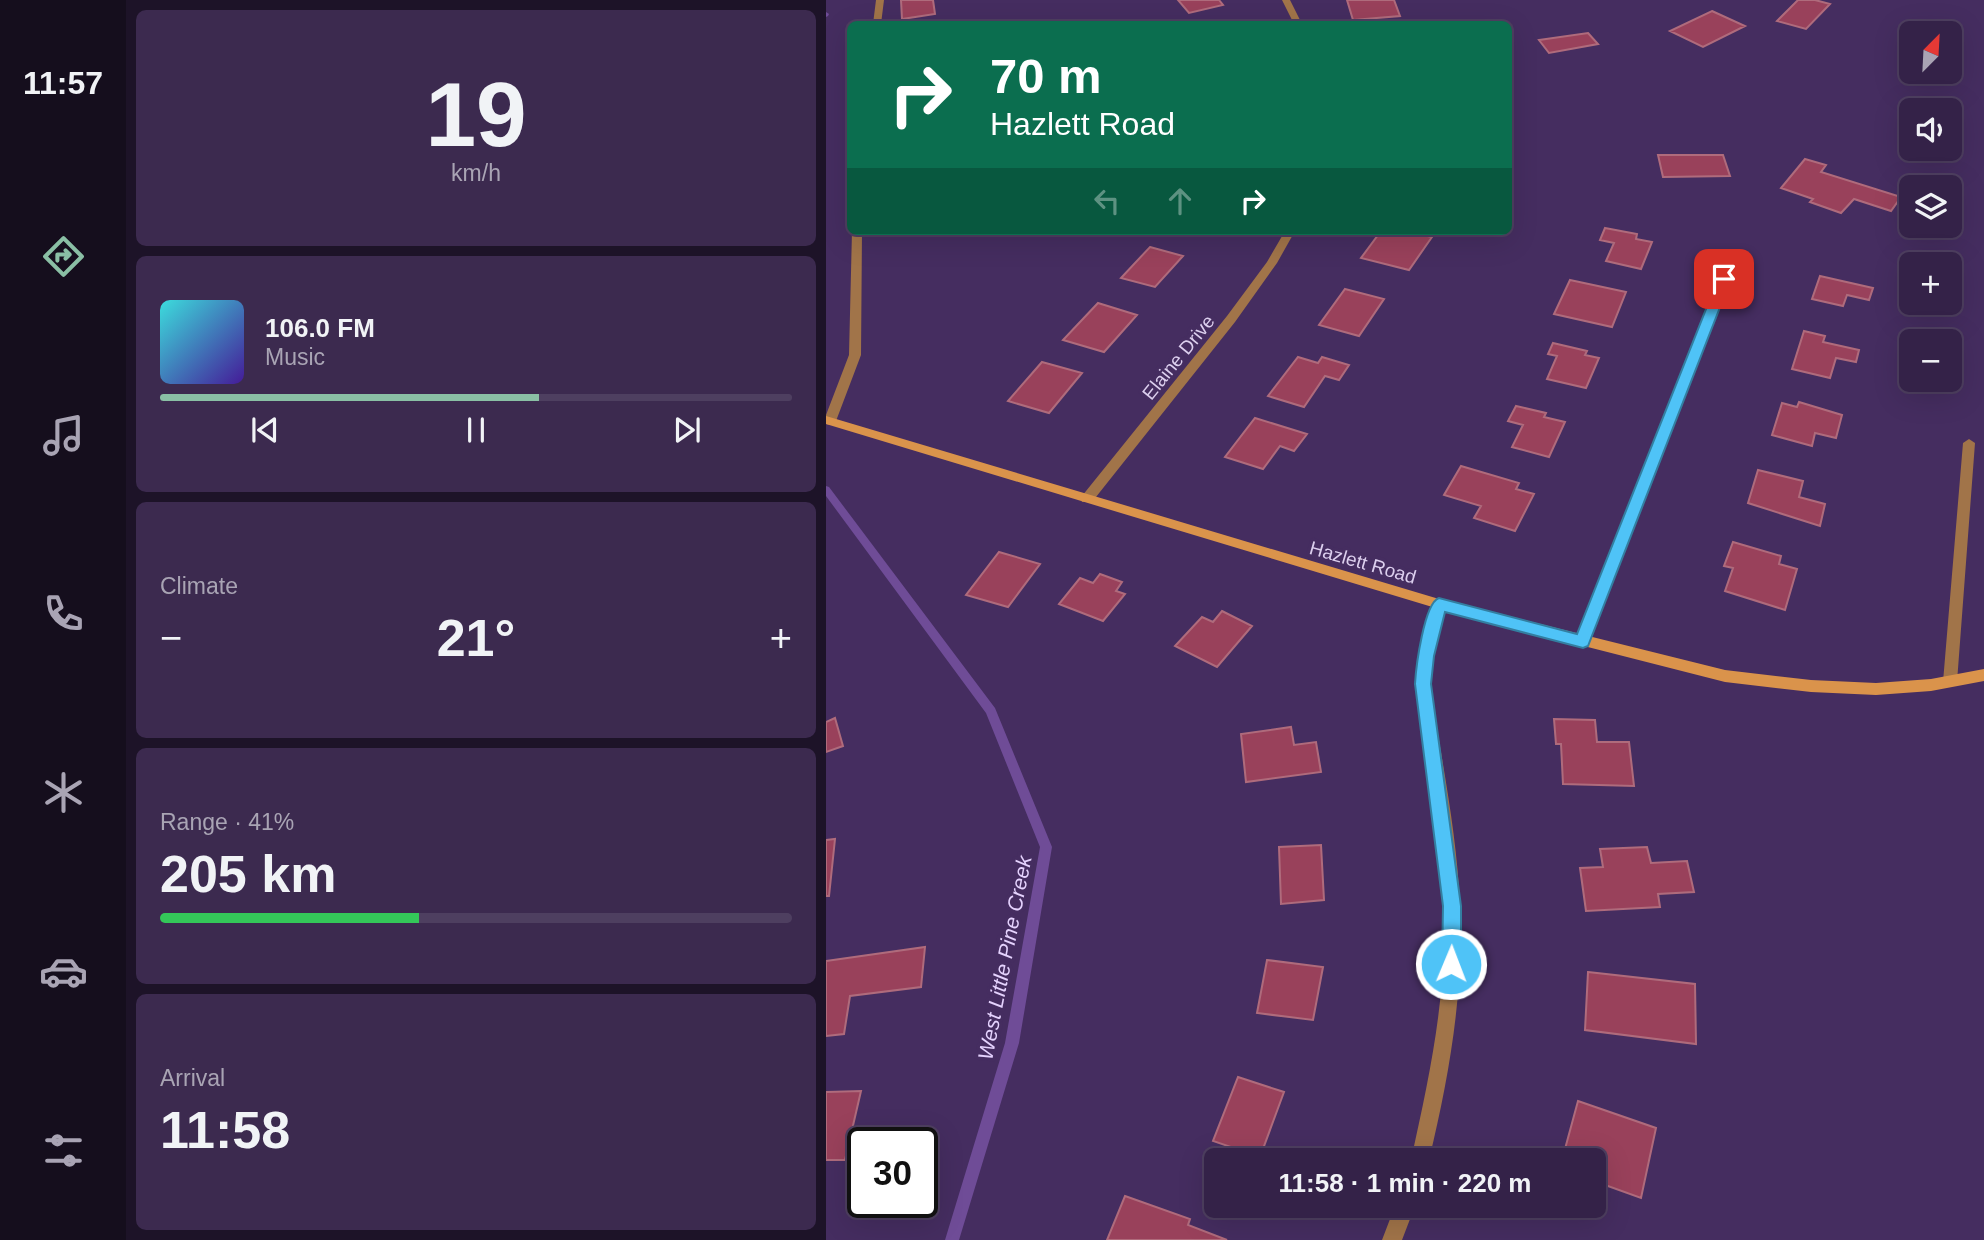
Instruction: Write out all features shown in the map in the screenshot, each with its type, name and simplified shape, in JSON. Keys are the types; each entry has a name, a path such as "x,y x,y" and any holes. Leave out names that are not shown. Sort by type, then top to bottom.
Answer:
{"street":[{"path":"877,21 880,0"},
{"path":"1286,0 1296,21"},
{"path":"828,420 855,355 857,235"},
{"name":"Elaine Drive","path":"1087,499 1231,319 1272,263 1288,235"},
{"path":"1583,641 1735,253"},
{"name":"Hazlett Road","path":"828,420 1439,604 1725,676 1771,682 1886,688 1984,676"},
{"path":"1950,682 1969,443"},
{"path":"1423,1148 1436,1097 1452,957 1452,906 1447,858 1423,684 1425,656 1439,604"},
{"path":"1392,1240 1400,1218"}],"building":[{"path":"901,0 933,0 935,14 902,19"},
{"path":"1178,0 1219,0 1223,5 1189,13"},
{"path":"1347,0 1394,0 1400,16 1353,20"},
{"path":"1798,0 1815,0 1830,4 1806,29 1777,21"},
{"path":"1712,11 1745,26 1703,47 1670,31"},
{"path":"1588,33 1598,44 1549,53 1539,40"},
{"path":"1658,155 1723,155 1730,176 1663,177"},
{"path":"1805,159 1826,165 1821,172 1899,196 1899,200 1891,211 1854,199 1841,213 1810,202 1813,199 1781,188"},
{"path":"1605,228 1637,234 1636,239 1652,242 1641,269 1606,261 1614,243 1600,240"},
{"path":"1378,235 1432,237 1409,270 1361,258"},
{"path":"1150,247 1183,256 1155,287 1121,278"},
{"path":"1820,276 1873,288 1869,300 1847,295 1843,306 1812,299"},
{"path":"1570,280 1626,292 1612,327 1554,314"},
{"path":"1345,289 1384,299 1359,336 1319,325"},
{"path":"1098,303 1137,315 1104,352 1063,340"},
{"path":"1804,331 1825,336 1823,342 1859,350 1856,362 1836,358 1830,378 1792,369"},
{"path":"1553,343 1587,351 1585,355 1599,358 1586,388 1547,379 1557,356 1548,354"},
{"path":"1298,357 1318,363 1322,357 1349,365 1339,380 1325,376 1304,407 1268,396"},
{"path":"1042,362 1082,373 1049,413 1008,401"},
{"path":"1799,402 1842,415 1836,438 1815,433 1812,446 1772,435 1782,403 1797,407"},
{"path":"1516,406 1546,413 1544,417 1565,422 1549,457 1512,447 1523,425 1508,421"},
{"path":"1255,418 1307,434 1294,451 1280,446 1263,469 1225,457"},
{"path":"1461,466 1519,483 1516,489 1534,494 1515,531 1474,518 1481,506 1444,495"},
{"path":"1758,470 1803,481 1799,497 1825,504 1820,526 1748,503"},
{"path":"1733,542 1781,556 1779,564 1797,569 1785,610 1725,591 1733,568 1724,566"},
{"path":"999,552 1040,564 1008,607 966,595"},
{"path":"1100,574 1122,582 1116,591 1125,594 1103,621 1059,604 1080,578 1093,583"},
{"path":"1222,611 1252,626 1217,667 1175,646 1202,617 1213,622"},
{"path":"835,718 843,746 826,752 826,722"},
{"path":"1554,719 1595,720 1597,742 1629,742 1634,786 1563,784 1561,744 1556,744"},
{"path":"1291,727 1294,745 1316,742 1321,772 1246,782 1241,734"},
{"path":"835,839 829,896 826,896 826,840"},
{"path":"1321,845 1324,900 1281,904 1279,847"},
{"path":"1647,847 1651,863 1687,861 1694,892 1658,894 1660,907 1586,911 1580,868 1603,867 1600,849"},
{"path":"925,947 921,987 850,996 844,1034 826,1036 826,961"},
{"path":"1267,960 1323,967 1313,1020 1257,1013"},
{"path":"1588,972 1695,984 1696,1044 1585,1030"},
{"path":"1238,1077 1284,1092 1263,1148 1234,1148 1213,1141"},
{"path":"861,1091 853,1127 847,1127 845,1160 826,1160 826,1092"},
{"path":"1578,1101 1656,1128 1641,1198 1606,1185 1606,1148 1565,1148"},
{"path":"1125,1196 1190,1219 1188,1225 1227,1240 1107,1240"}],"waterway":[{"name":"West Little Pine Creek","path":"826,489 991,711 1046,847 1012,1043 952,1240"}],"route":[{"path":"1451,964 1452,906 1423,684 1425,656 1439,604 1583,641 1724,279"}]}
